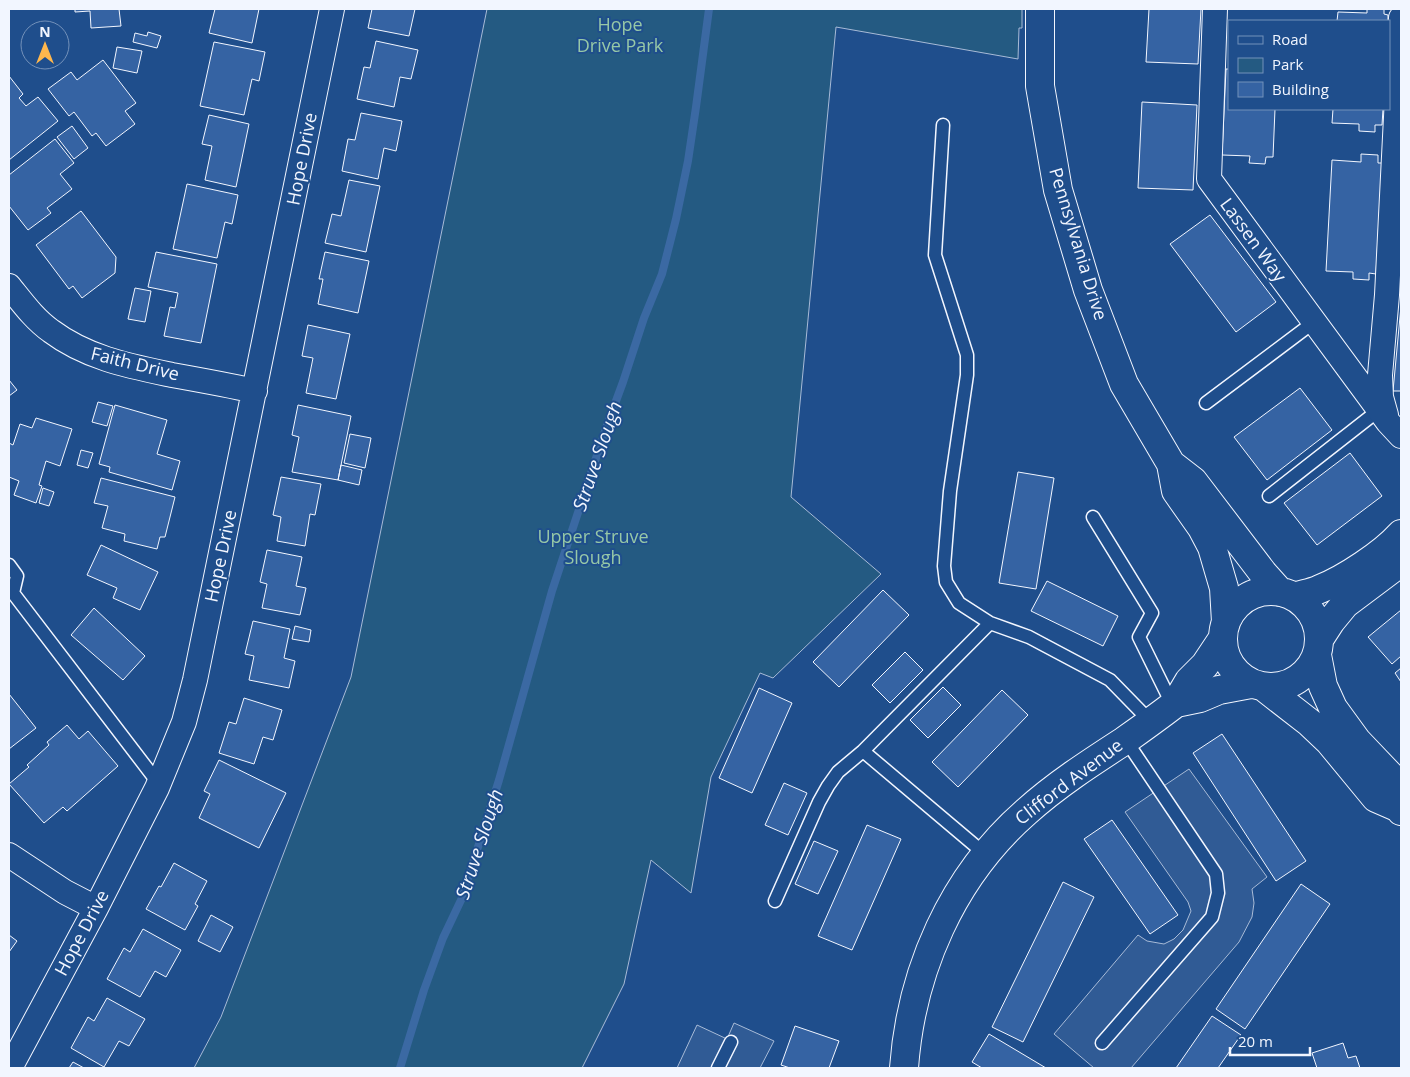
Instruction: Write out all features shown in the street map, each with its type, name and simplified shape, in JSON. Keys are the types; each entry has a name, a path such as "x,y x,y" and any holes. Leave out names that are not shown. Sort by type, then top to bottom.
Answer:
{"street":[{"name":"Hope Drive","path":"10,1068 96,908 159,784 184,722 195,680 256,391 332,9"},
{"name":"Pennsylvania Drive","path":"1040,9 1040,86 1058,190 1088,290 1124,384 1171,464 1176,491 1202,528 1212,547 1224,588 1224,630"},
{"name":"Lassen Way","path":"1216,9 1209,179 1389,423"},
{"path":"1389,423 1381,397 1380,375 1387,295 1401,18"},
{"name":"Faith Drive","path":"9,286 31,313 50,330 92,355 144,369 256,391"},
{"name":"Pennsylvania Drive","path":"1171,464 1193,481 1263,573 1287,594"},
{"path":"1400,809 1376,798 1329,741 1310,723 1236,672 1226,656 1224,630 1238,604 1258,593 1287,594 1319,590 1340,580 1370,560 1401,534"},
{"path":"1258,686 1287,685 1306,673 1319,646 1345,604 1401,562"},
{"path":"1287,594 1307,607 1316,621 1323,686 1333,708 1357,741 1397,783 1400,809"},
{"name":"Clifford Avenue","path":"1175,705 1189,681 1205,665 1224,630"},
{"name":"Clifford Avenue","path":"904,1068 909,1022 925,963 949,907 985,854 1026,812 1050,792 1175,705 1219,690 1258,686"},
{"path":"9,855 65,892 96,908"}],"lane":[{"path":"943,125 935,255 967,355 967,375 950,491 944,566 946,582 959,602 990,623 1029,637 1110,680 1151,722"},
{"path":"1206,403 1314,322"},
{"path":"1269,496 1389,423"},
{"path":"1093,517 1152,613 1139,637 1175,705"},
{"path":"9,565 17,576 13,593 159,784"},
{"path":"775,901 828,786 838,772 863,751 990,623"},
{"path":"1102,1042 1212,917 1218,893 1216,874 1125,739"},
{"path":"863,751 985,854"},
{"path":"718,1068 731,1042"}],"green space":[{"name":"Upper Struve Slough","path":"487,9 1022,9 1022,28 1019,28 1018,59 836,27 791,497 881,574 773,678 760,673 711,777 691,893 651,860 624,984 582,1068 194,1068 221,1017 351,677"}],"shaded area":[{"path":"1189,769 1267,877 1252,889 1254,903 1252,917 1239,942 1131,1068 1094,1068 1054,1034 1138,935 1147,941 1164,944 1174,939 1183,930 1191,911 1188,902 1125,812"},
{"path":"734,1023 774,1041 760,1068 677,1068 697,1025 727,1039"}],"building":[{"path":"75,9 119,9 121,26 91,28 90,11 75,12"},
{"path":"215,9 259,9 252,43 209,33"},
{"path":"372,9 415,9 409,36 368,28"},
{"path":"1149,9 1201,9 1198,64 1146,62"},
{"path":"1367,9 1384,9 1384,14 1388,15 1388,20 1337,20 1338,12 1367,13"},
{"path":"148,32 161,36 157,48 133,42 135,33 147,36"},
{"path":"376,41 418,50 411,79 400,77 394,107 357,99 364,67 370,68"},
{"path":"214,42 265,52 259,81 252,79 244,115 200,106"},
{"path":"117,47 142,51 137,73 113,68"},
{"path":"103,60 136,103 125,111 135,124 106,146 96,133 92,136 74,112 69,116 48,89 71,72 77,80"},
{"path":"1226,69 1228,69 1228,110 1275,110 1273,157 1266,157 1265,164 1249,163 1250,156 1222,155"},
{"path":"9,76 23,94 19,98 26,106 38,97 58,121 9,160"},
{"path":"1142,102 1197,105 1193,190 1138,188"},
{"path":"1333,110 1383,110 1382,125 1375,125 1375,132 1359,131 1359,124 1332,123"},
{"path":"361,113 402,121 396,151 384,148 378,179 342,171 348,139 355,140"},
{"path":"209,115 249,124 236,187 205,180 212,146 202,144"},
{"path":"72,126 88,148 74,159 57,137"},
{"path":"55,139 74,163 60,174 72,189 47,208 51,213 28,230 9,206 9,175"},
{"path":"1361,154 1378,155 1378,163 1382,163 1376,274 1369,273 1369,280 1353,279 1353,272 1326,271 1332,160 1361,162"},
{"path":"349,180 380,186 366,252 325,243 332,214 341,216"},
{"path":"187,184 238,195 232,224 225,222 217,258 173,249"},
{"path":"81,211 116,257 115,273 82,298 73,286 69,289 36,245"},
{"path":"1210,215 1276,302 1236,332 1170,244"},
{"path":"156,252 217,264 201,343 164,336 170,307 175,308 178,293 148,287"},
{"path":"325,252 369,261 358,313 318,304 323,279 319,279"},
{"path":"135,288 151,291 145,322 128,319"},
{"path":"1401,306 1401,391 1393,391"},
{"path":"308,325 350,334 336,399 306,393 313,358 302,356"},
{"path":"9,380 17,390 9,396"},
{"path":"1300,388 1332,430 1267,480 1234,437"},
{"path":"98,402 113,406 107,426 92,422"},
{"path":"115,405 167,420 157,454 180,461 172,490 109,472 110,467 99,464"},
{"path":"298,405 351,416 338,480 292,472 299,437 292,435"},
{"path":"36,418 72,429 60,466 46,461 39,485 42,486 36,503 14,495 19,481 9,477 9,443 13,445 20,424 32,428"},
{"path":"350,434 371,438 365,468 344,463"},
{"path":"81,450 93,453 88,468 77,465"},
{"path":"1350,453 1382,496 1317,545 1284,503"},
{"path":"341,465 362,470 359,485 338,480"},
{"path":"1018,472 1054,478 1036,589 999,583"},
{"path":"281,477 321,484 315,515 310,514 305,546 277,541 281,517 273,515"},
{"path":"101,478 175,497 165,537 160,537 157,549 124,541 125,534 102,528 108,506 94,503"},
{"path":"43,488 54,492 49,506 39,503"},
{"path":"101,545 158,572 140,610 113,598 117,588 87,575"},
{"path":"267,550 302,557 296,586 306,588 300,615 262,608 267,584 260,582"},
{"path":"1047,581 1118,616 1103,646 1031,611"},
{"path":"883,590 909,615 839,687 813,662"},
{"path":"94,608 145,656 123,680 71,635"},
{"path":"1401,610 1401,656 1392,664 1368,637"},
{"path":"253,621 290,629 284,658 295,661 289,688 249,680 254,656 245,654"},
{"path":"295,626 311,630 309,642 292,639"},
{"path":"905,652 923,670 890,703 872,685"},
{"path":"1401,668 1401,682 1395,673"},
{"path":"943,687 961,705 928,738 910,720"},
{"path":"759,688 792,703 752,793 719,778"},
{"path":"1002,690 1028,715 958,787 932,762"},
{"path":"9,694 36,728 9,749"},
{"path":"244,698 282,710 273,740 263,737 254,764 219,753 229,722 236,724"},
{"path":"67,725 79,739 88,731 118,766 67,811 63,807 44,823 9,784 29,767 27,765 49,745 47,742"},
{"path":"1222,734 1306,861 1276,881 1193,753"},
{"path":"219,760 286,793 259,848 199,818 210,794 204,791"},
{"path":"784,783 807,793 788,835 765,825"},
{"path":"1112,820 1178,915 1150,934 1084,839"},
{"path":"867,825 901,839 852,950 818,936"},
{"path":"814,841 838,851 818,894 795,884"},
{"path":"174,863 207,881 195,904 198,906 185,930 146,909"},
{"path":"1063,882 1094,897 1023,1042 992,1027"},
{"path":"1301,884 1330,904 1245,1029 1216,1009"},
{"path":"211,915 233,927 220,952 198,941"},
{"path":"143,929 181,950 166,977 155,971 140,997 107,979 124,948 130,952"},
{"path":"9,935 17,941 9,952"},
{"path":"107,998 145,1019 129,1046 119,1041 104,1067 71,1048 88,1017 94,1021"},
{"path":"1212,1016 1241,1035 1218,1068 1176,1068"},
{"path":"795,1026 839,1041 829,1068 790,1068 781,1065"},
{"path":"989,1034 1046,1068 982,1068 972,1062"},
{"path":"1343,1043 1348,1058 1356,1056 1360,1068 1317,1068 1312,1053"},
{"path":"73,1062 84,1068 69,1068"}],"waterway":[{"name":"Struve Slough","path":"400,1068 424,990 443,938 462,898 499,780 552,591 644,318 662,274 688,161 709,9"}],"park label":[{"name":"Hope Drive Park","path":"620,35"}]}
